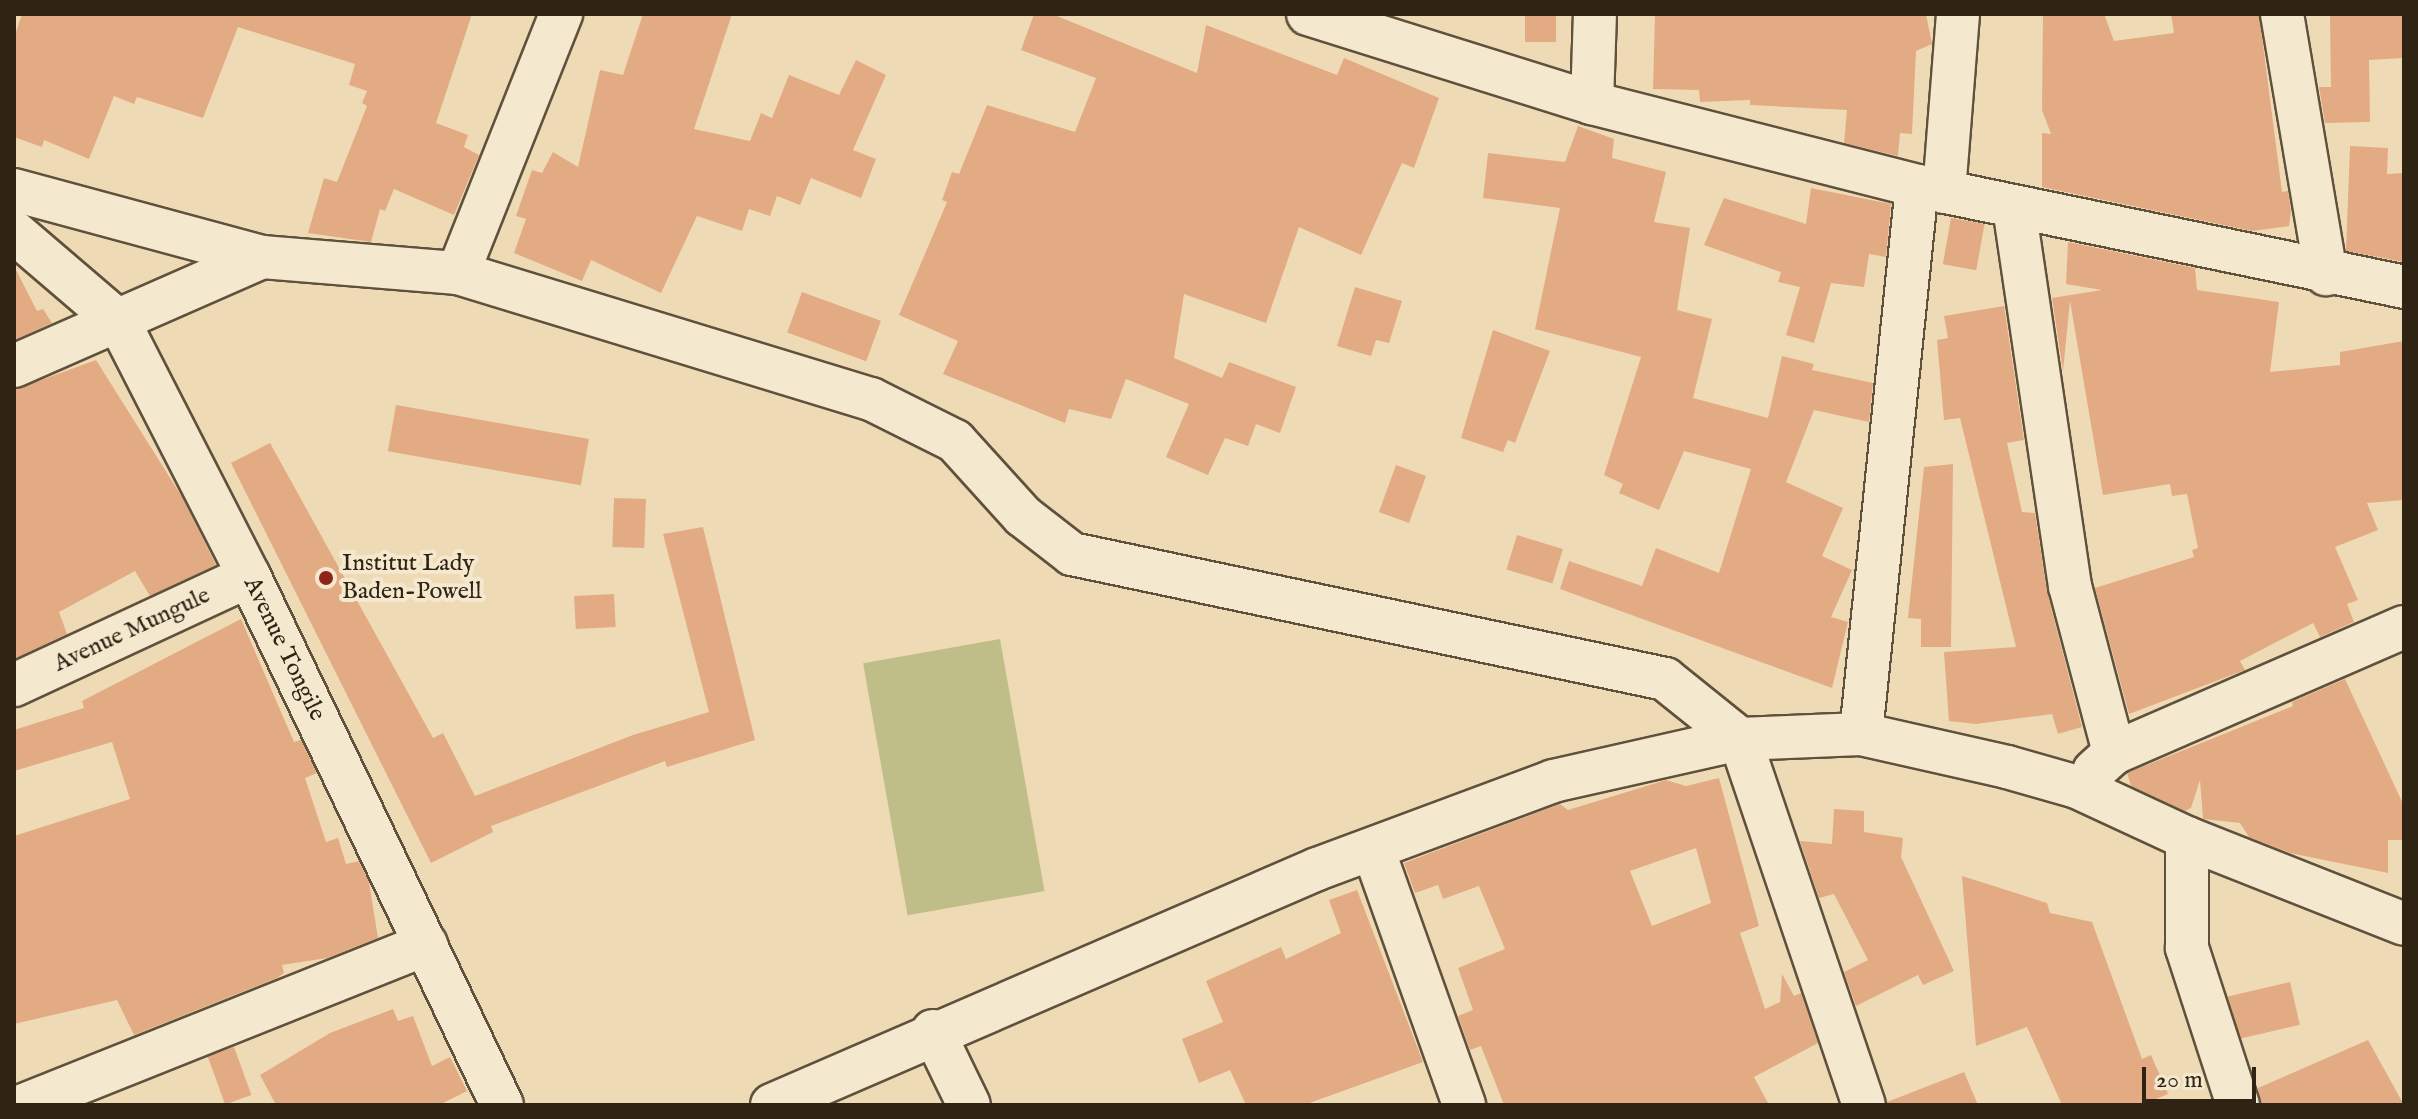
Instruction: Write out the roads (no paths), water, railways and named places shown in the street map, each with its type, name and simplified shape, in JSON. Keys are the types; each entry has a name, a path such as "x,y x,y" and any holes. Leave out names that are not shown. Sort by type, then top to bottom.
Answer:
{"street":[{"path":"458,273 561,14"},
{"path":"1308,14 1592,103 1930,189 2326,274 2404,287"},
{"path":"1592,103 1595,14"},
{"path":"1861,734 1930,189 1958,14"},
{"path":"2282,14 2326,274"},
{"path":"14,190 262,257 458,273 871,399 955,441 1023,516 1072,554 1665,679 1740,739 1864,1105"},
{"path":"2014,207 2070,586 2114,753"},
{"name":"Avenue Tongile","path":"14,232 119,322 249,576 502,1105"},
{"path":"14,366 262,257"},
{"name":"Avenue Mungule","path":"14,685 249,576"},
{"path":"2077,787 2114,753 2404,627"},
{"path":"772,1105 933,1031 1373,849 1553,781 1740,739 1861,734 2077,787 2187,838 2404,924"},
{"path":"2187,838 2187,948 2238,1105"},
{"path":"1373,849 1464,1105"},
{"path":"24,1105 426,944"},
{"path":"933,1031 969,1105"}],"place":[{"name":"Institut Lady Baden-Powell","path":"326,578"}]}
